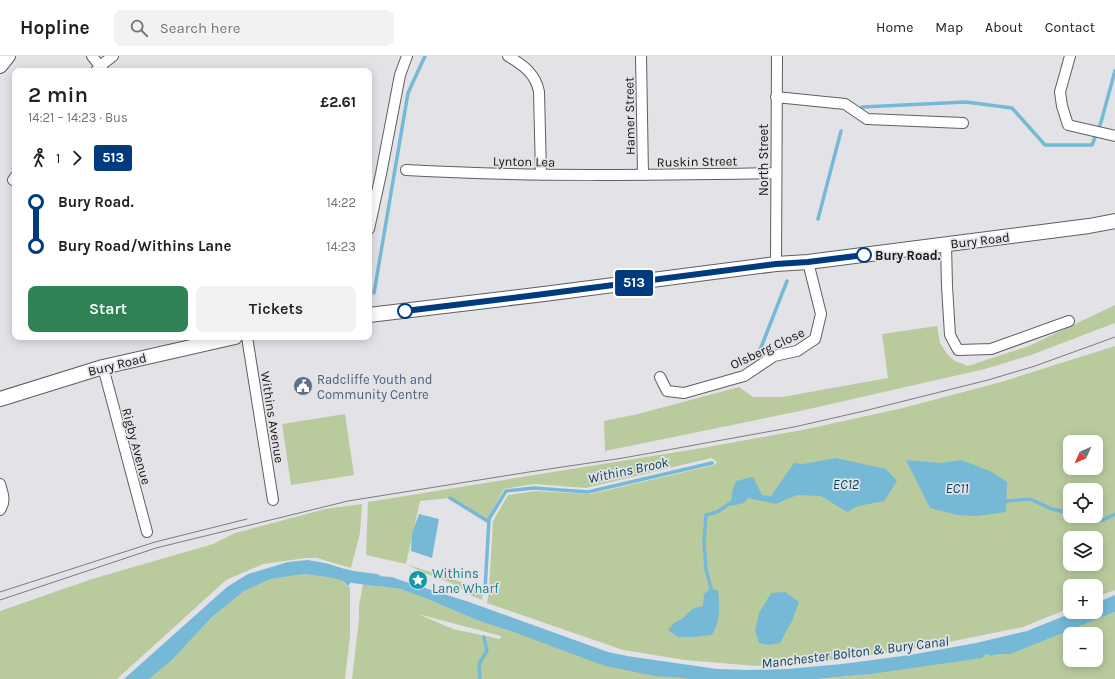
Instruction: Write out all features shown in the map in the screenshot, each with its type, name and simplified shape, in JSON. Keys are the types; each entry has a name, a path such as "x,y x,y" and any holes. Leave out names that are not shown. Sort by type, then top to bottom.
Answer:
{"street":[{"path":"0,66 8,56"},
{"path":"92,56 99,68"},
{"path":"101,68 113,56"},
{"path":"372,215 400,75 407,56"},
{"path":"508,56 527,68 538,85 541,175"},
{"name":"Hamer Street","path":"641,56 643,175"},
{"name":"North Street","path":"776,56 776,264"},
{"path":"1070,56 1060,92 1062,106 1068,125 1115,136"},
{"path":"776,97 845,104 867,119 963,123"},
{"name":"Lynton Lea","path":"406,170 541,175 643,175"},
{"name":"Ruskin Street","path":"643,175 776,174"},
{"name":"Bury Road","path":"372,315 776,264 808,262 1089,226 1115,221"},
{"path":"946,244 950,335 958,350 991,348 1069,321"},
{"name":"Olsberg Close","path":"660,377 667,391 684,394 744,376 774,356 797,351 815,339 821,314 808,262"},
{"name":"Bury Road","path":"0,398 103,367 222,340"},
{"name":"Withins Avenue","path":"247,340 273,500"},
{"name":"Rigby Avenue","path":"103,367 147,532"},
{"path":"0,484 4,496 4,505 0,510"}],"green space":[{"path":"1115,305 1115,323 1031,355 985,369 800,411 605,451 604,421 638,414 739,387 753,397 782,397 888,378 882,334 937,326 940,343 947,354 955,361 968,366 1029,346"},
{"path":"1115,346 1115,590 1103,594 1103,579 1063,579 1063,611 1023,627 939,644 853,658 756,666 685,660 623,650 487,603 493,521 508,495 536,491 591,494 714,465 717,462 711,458 586,488 534,484 504,489 487,520 451,498 420,501 406,564 366,555 368,502 702,448 807,429 903,408 1001,382"},
{"path":"345,414 354,475 291,485 282,424"},
{"path":"362,504 360,533 351,568 317,558 306,558 263,564 226,580 117,679 0,679 0,611 92,579 213,544 235,533 325,509"},
{"path":"406,564 483,589 482,600 468,594 466,591 451,583"},
{"path":"304,574 341,579 350,587 350,636 345,679 147,679 173,659 212,617 244,591 271,579"},
{"path":"363,584 400,589 479,621 519,634 689,679 352,679 359,619 359,606","holes":["418,614 501,636 500,639 453,629"]},
{"path":"1115,612 1115,679 822,679 860,675 986,654 991,656 1011,654 1063,633 1063,667 1103,667 1103,627 1078,627 1098,619 1103,619 1103,617"}],"water":[{"name":"EC12","path":"836,458 886,469 897,481 884,501 858,506 847,512 821,496 797,495 776,504 748,498 744,503 731,506 732,492 736,481 753,477 762,495 771,496 794,463 803,464"},
{"name":"EC11","path":"906,460 940,463 961,460 990,471 1007,482 1006,512 977,516 957,515 930,508"},
{"path":"419,514 439,519 432,558 411,551 412,533"},
{"path":"308,560 331,564 353,573 352,581 348,586 341,579 304,574 271,579 244,591 212,617 173,659 149,679 124,679 227,587 248,574 288,562"},
{"path":"361,575 392,577 469,602 608,652 717,669 787,669 842,664 910,655 976,643 1027,631 1063,616 1063,619 1098,619 1078,627 1063,627 1063,633 1011,654 991,656 986,654 982,658 871,674 817,679 689,679 655,676 605,666 519,634 479,621 400,589 363,584 361,582"},
{"path":"711,588 718,591 719,603 718,619 712,635 678,637 668,630 674,623 682,619 692,609 703,606 704,594"},
{"path":"785,592 799,602 792,621 780,643 768,645 759,643 755,631 759,613 771,593"},
{"path":"1115,595 1115,612 1103,617 1103,600"}],"waterway":[{"path":"374,293 408,93 425,56"},
{"path":"862,107 966,102 1012,108 1045,145 1092,145 1101,122 1115,71"},
{"path":"818,219 841,131"},
{"path":"760,350 787,281"},
{"name":"Withins Brook","path":"485,589 489,519 506,491 534,488 588,492 712,463"},
{"path":"450,498 489,522"},
{"path":"1006,501 1030,499 1052,509 1063,511"},
{"path":"711,588 706,569 704,542 706,515 717,512 735,500"},
{"path":"1103,520 1115,514"},
{"name":"Manchester Bolton & Bury Canal","path":"337,573 376,580"},
{"name":"Withins Brook","path":"480,679 479,664 487,651 484,637"}],"tram line":[{"path":"0,600 156,548 348,501 623,458 794,427 988,380 1035,366 1115,337"},
{"path":"0,592 155,542 247,519"}],"bus line":[{"name":"513","path":"405,311 776,264 808,262 864,255"}],"place":[{"name":"Bury Road.","path":"864,255"},
{"name":"Radcliffe Youth and Community Centre","path":"303,386"},
{"name":"Withins Lane Wharf","path":"418,580"}]}
